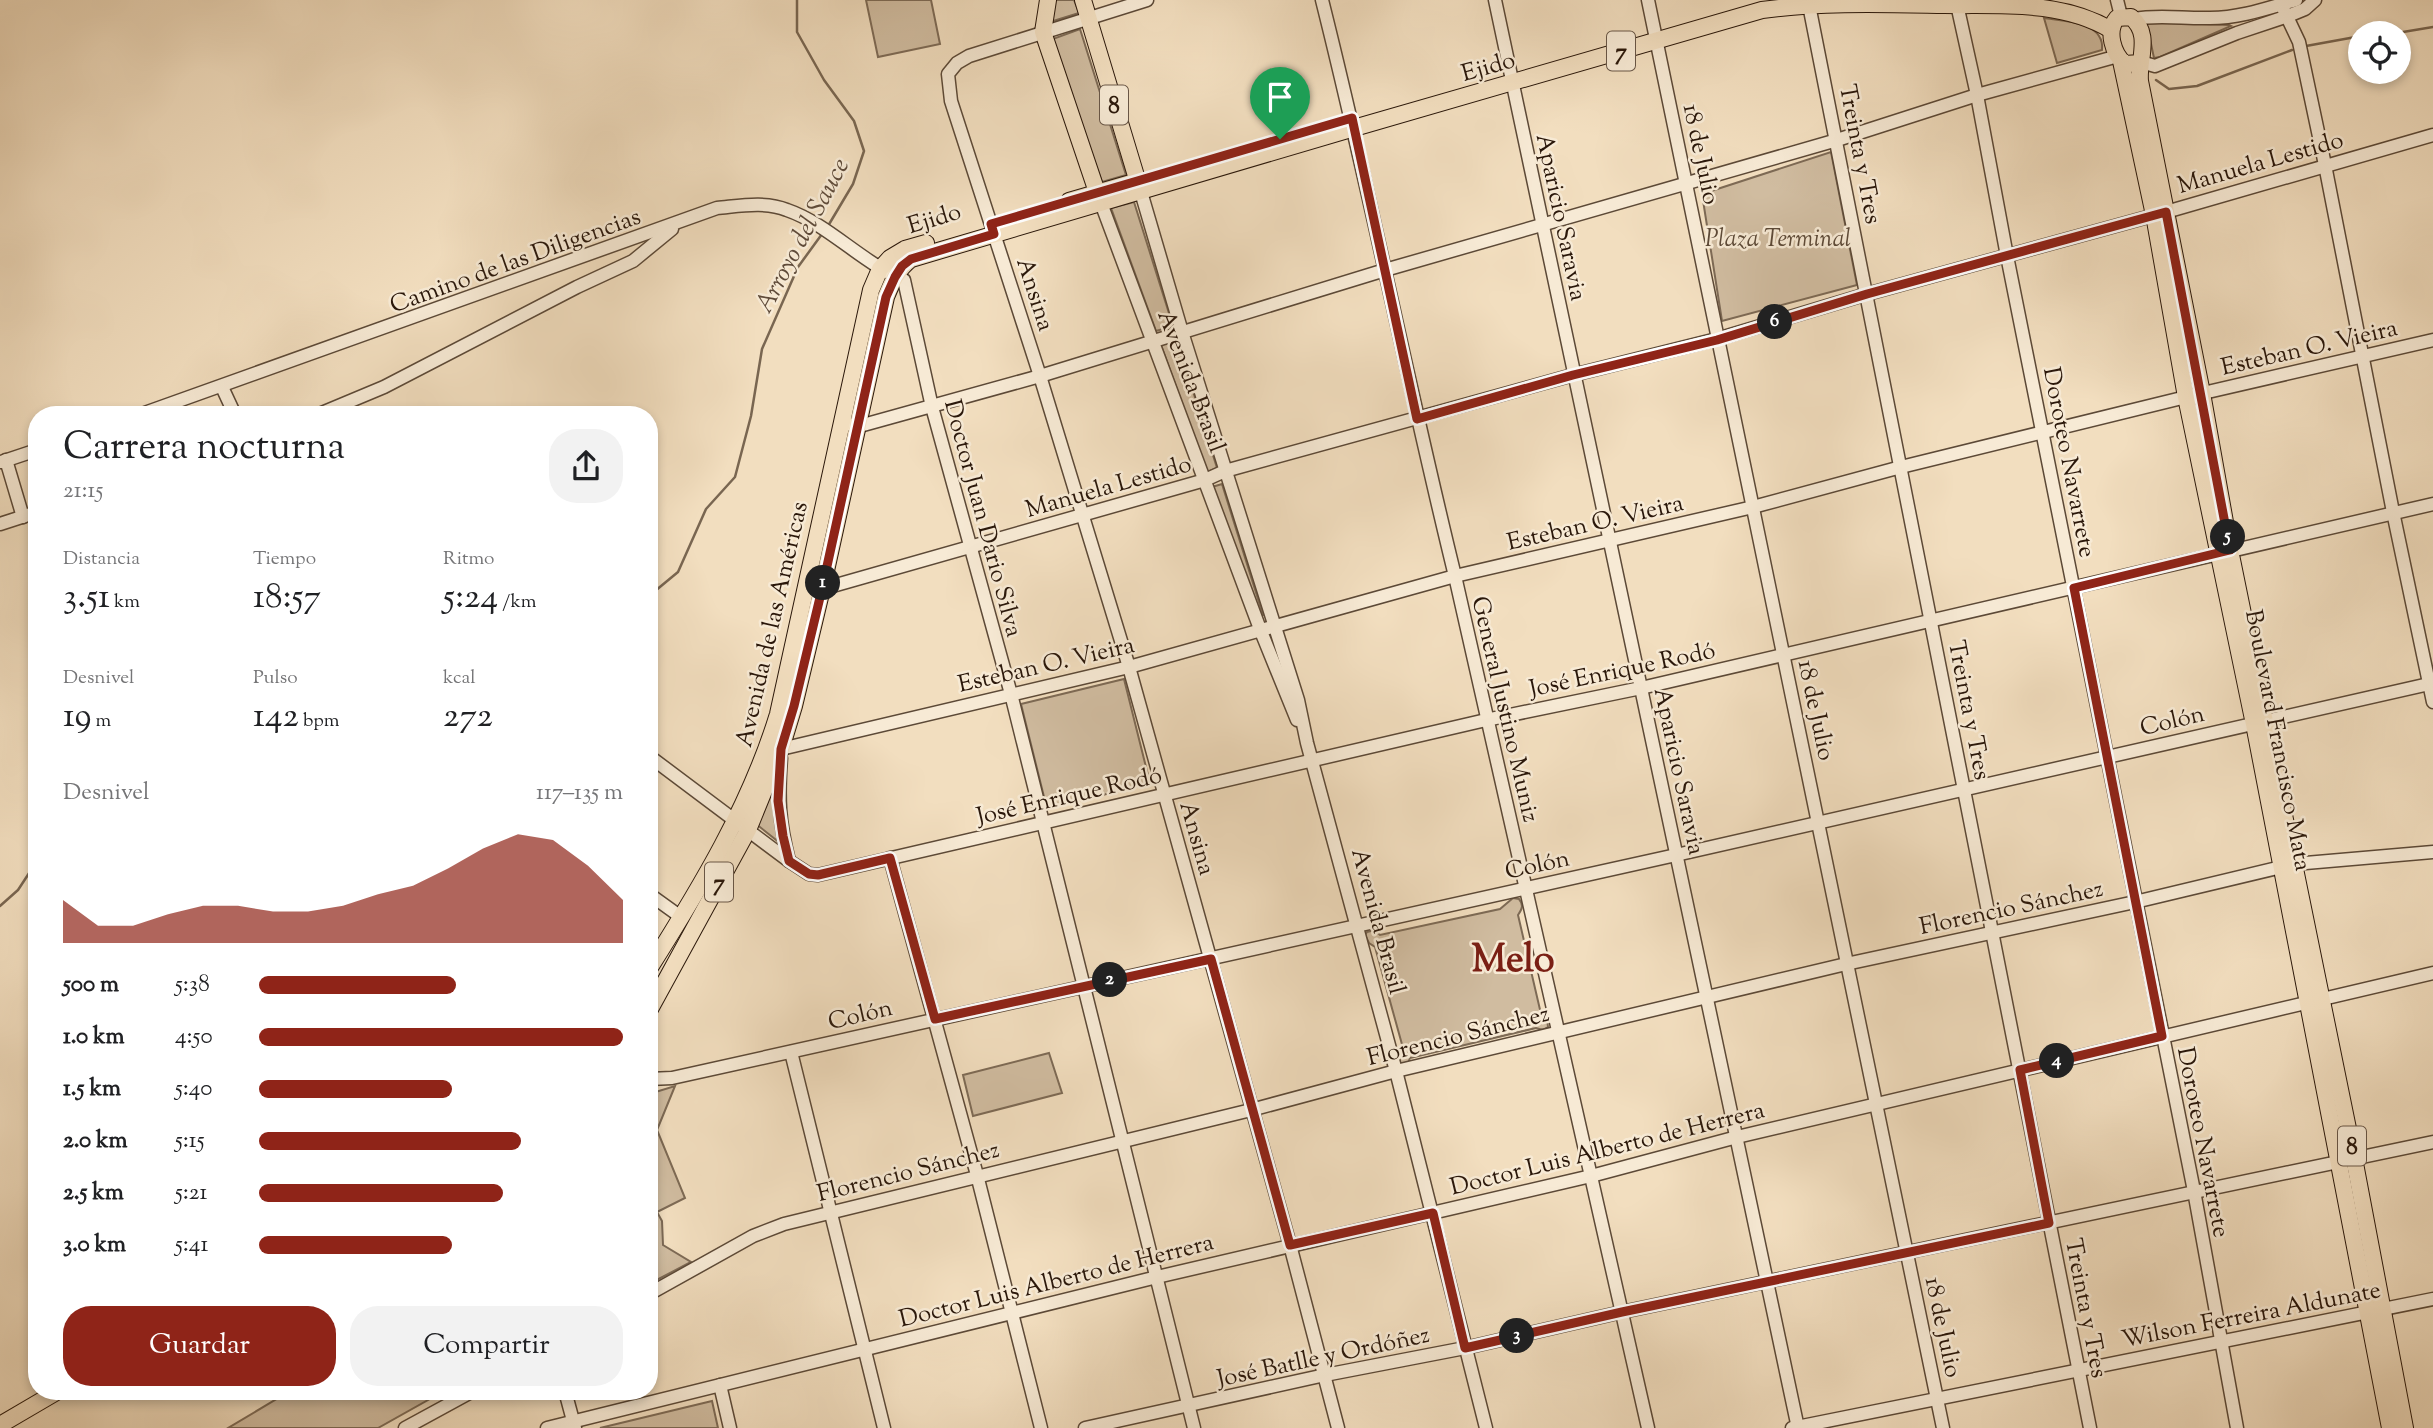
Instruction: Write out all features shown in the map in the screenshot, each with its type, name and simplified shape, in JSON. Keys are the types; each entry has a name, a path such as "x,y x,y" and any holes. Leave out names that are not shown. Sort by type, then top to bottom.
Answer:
{"main road":[{"name":"8","path":"1043,32 1048,0"},
{"name":"8","path":"1083,0 1088,18"},
{"name":"Ejido","path":"887,273 911,259 993,229 1773,0"},
{"name":"7","path":"2048,0 2095,9 2121,21"},
{"name":"Ejido","path":"1655,36 1762,10 1809,2 1998,3 2036,7 2093,20 2121,21"},
{"name":"Avenida Brasil","path":"1088,18 1139,186"},
{"name":"Boulevard Francisco Mata","path":"2160,213 2120,59 2121,21 2140,28 2144,48 2140,62 2140,81 2160,213 2224,551 2346,1160 2374,1310 2390,1428"},
{"name":"Avenida Brasil","path":"1043,32 1099,198"},
{"path":"2120,59 2130,65 2140,62"},
{"name":"Avenida de las Américas","path":"775,748 778,714 805,586 886,297 887,273"},
{"name":"Avenida de las Américas","path":"658,993 742,826 794,706 822,589 848,425"},
{"name":"Avenida de las Américas","path":"658,954 742,826"},
{"name":"Boulevard Francisco Mata","path":"2374,1310 2405,1428"},
{"path":"0,1425 43,1400"}],"street":[{"path":"1043,32 1147,0"},
{"name":"General Justino Muniz","path":"1322,0 1353,123 1417,419 1648,1428"},
{"name":"Aparicio Saravia","path":"1495,0 1737,1137 1795,1427"},
{"name":"18 de Julio","path":"1648,0 1943,1428"},
{"path":"2117,0 2121,21"},
{"path":"2244,0 2249,29"},
{"name":"7","path":"2121,21 2149,16 2213,19 2247,14 2296,0"},
{"path":"2140,62 2155,66 2305,9 2315,0"},
{"name":"Treinta y Tres","path":"1809,2 2090,1428"},
{"name":"Doroteo Navarrete","path":"1957,3 2194,1191 2237,1428"},
{"path":"2281,4 2299,42 2433,702"},
{"name":"Ansina","path":"1043,32 969,56 957,64 948,74 951,101 1040,376 1129,667 1290,1245 1338,1428"},
{"path":"848,425 932,407 1040,376 1385,270 1837,139 1977,95 2120,59"},
{"name":"Manuela Lestido","path":"805,586 822,589 1205,480 1226,471 1573,375 1717,340 1867,294 2433,135"},
{"name":"Avenida Brasil","path":"1139,186 1298,700 1307,743 1433,1213 1486,1428"},
{"name":"Avenida Brasil","path":"1099,198 1260,629 1307,743"},
{"name":"Camino de las Diligencias","path":"166,406 717,208 755,204 787,209 813,223 887,273"},
{"path":"339,406 384,387 566,292 633,261 677,224"},
{"name":"Doctor Juan Dario Silva","path":"887,273 904,281 932,407 1011,694 1194,1428"},
{"name":"Esteban O. Vieira","path":"775,748 1129,667 1455,576 1753,507 2043,432 2433,340"},
{"path":"222,387 231,406"},
{"path":"23,517 3,461 28,453"},
{"name":"José Enrique Rodó","path":"658,763 789,861 809,874 818,875 2433,504"},
{"path":"0,524 28,515"},
{"name":"Colón","path":"658,1079 672,1079 1211,959 2431,683"},
{"path":"775,748 778,801 789,861"},
{"name":"Florencio Sánchez","path":"658,1289 753,1236 784,1224 1251,1110 1396,1071 1846,964 2135,902 2288,865 2433,852"},
{"path":"890,858 977,1175 1041,1428"},
{"path":"658,900 681,917"},
{"name":"Doctor Luis Alberto de Herrera","path":"547,1428 574,1425 720,1385 1157,1276 1591,1176 1737,1137 2433,973"},
{"path":"791,1052 884,1428"},
{"name":"José Batlle y Ordóñez","path":"1085,1428 2433,1142"},
{"name":"Wilson Ferreira Aldunate","path":"1795,1427 2433,1299"},
{"path":"720,1385 730,1428"},
{"path":"405,1428 457,1400"},
{"path":"567,1400 574,1425"}],"green space":[{"path":"866,0 931,0 940,44 878,57"},
{"path":"1054,0 1074,0 1079,13 1050,22"},
{"path":"2044,18 2090,28 2101,40 2102,50 2057,63"},
{"path":"2150,22 2231,26 2154,58 2147,25"},
{"path":"1080,29 1126,175 1102,182 1050,40"},
{"name":"Plaza Terminal","path":"1831,152 1857,285 1722,321 1702,194"},
{"path":"1134,202 1173,326 1156,331 1111,208"},
{"path":"1177,340 1217,468 1207,472 1161,345"},
{"path":"1222,484 1263,615 1259,617 1212,487"},
{"path":"1124,679 1150,783 1047,809 1021,704"},
{"path":"776,773 780,843 756,824"},
{"path":"1513,898 1522,903 1518,915 1541,1014 1547,1019 1548,1027 1410,1058 1408,1063 1400,1064 1397,1055 1403,1048 1375,947 1369,943 1365,935 1367,932 1375,930 1380,935 1500,909"},
{"path":"1049,1053 1062,1093 973,1116 963,1075"},
{"path":"675,1086 658,1128 658,1091"},
{"path":"658,1132 685,1198 658,1212"},
{"path":"658,1214 662,1221 663,1245 691,1262 658,1279"},
{"path":"275,1400 428,1400 378,1428 228,1428"},
{"path":"712,1401 718,1428 600,1428"}],"waterway":[{"name":"Arroyo del Sauce","path":"797,0 797,32 824,80 854,121 864,151 853,184 828,226"},
{"path":"2411,31 2433,27"},
{"path":"2306,46 2348,38"},
{"path":"2156,80 2169,89 2197,86 2292,50"},
{"name":"Arroyo del Sauce","path":"658,589 678,572 706,509 735,477 751,416 762,349 798,267 822,234"},
{"name":"Arroyo del Sauce","path":"0,906 18,890 28,875"}],"district":[{"name":"Melo","path":"1513,958"}],"route":[{"path":"1352,118 1417,419 1573,375 1717,340 1867,294 2166,212 2230,550 2074,588 2162,1036 2020,1070 2049,1223 1622,1312 1465,1348 1433,1213 1290,1245 1211,959 935,1019 890,858 818,875 809,874 789,861 778,801 781,749 822,589 886,297 902,266 911,259 994,234 991,224 1280,139 1352,118"}]}
